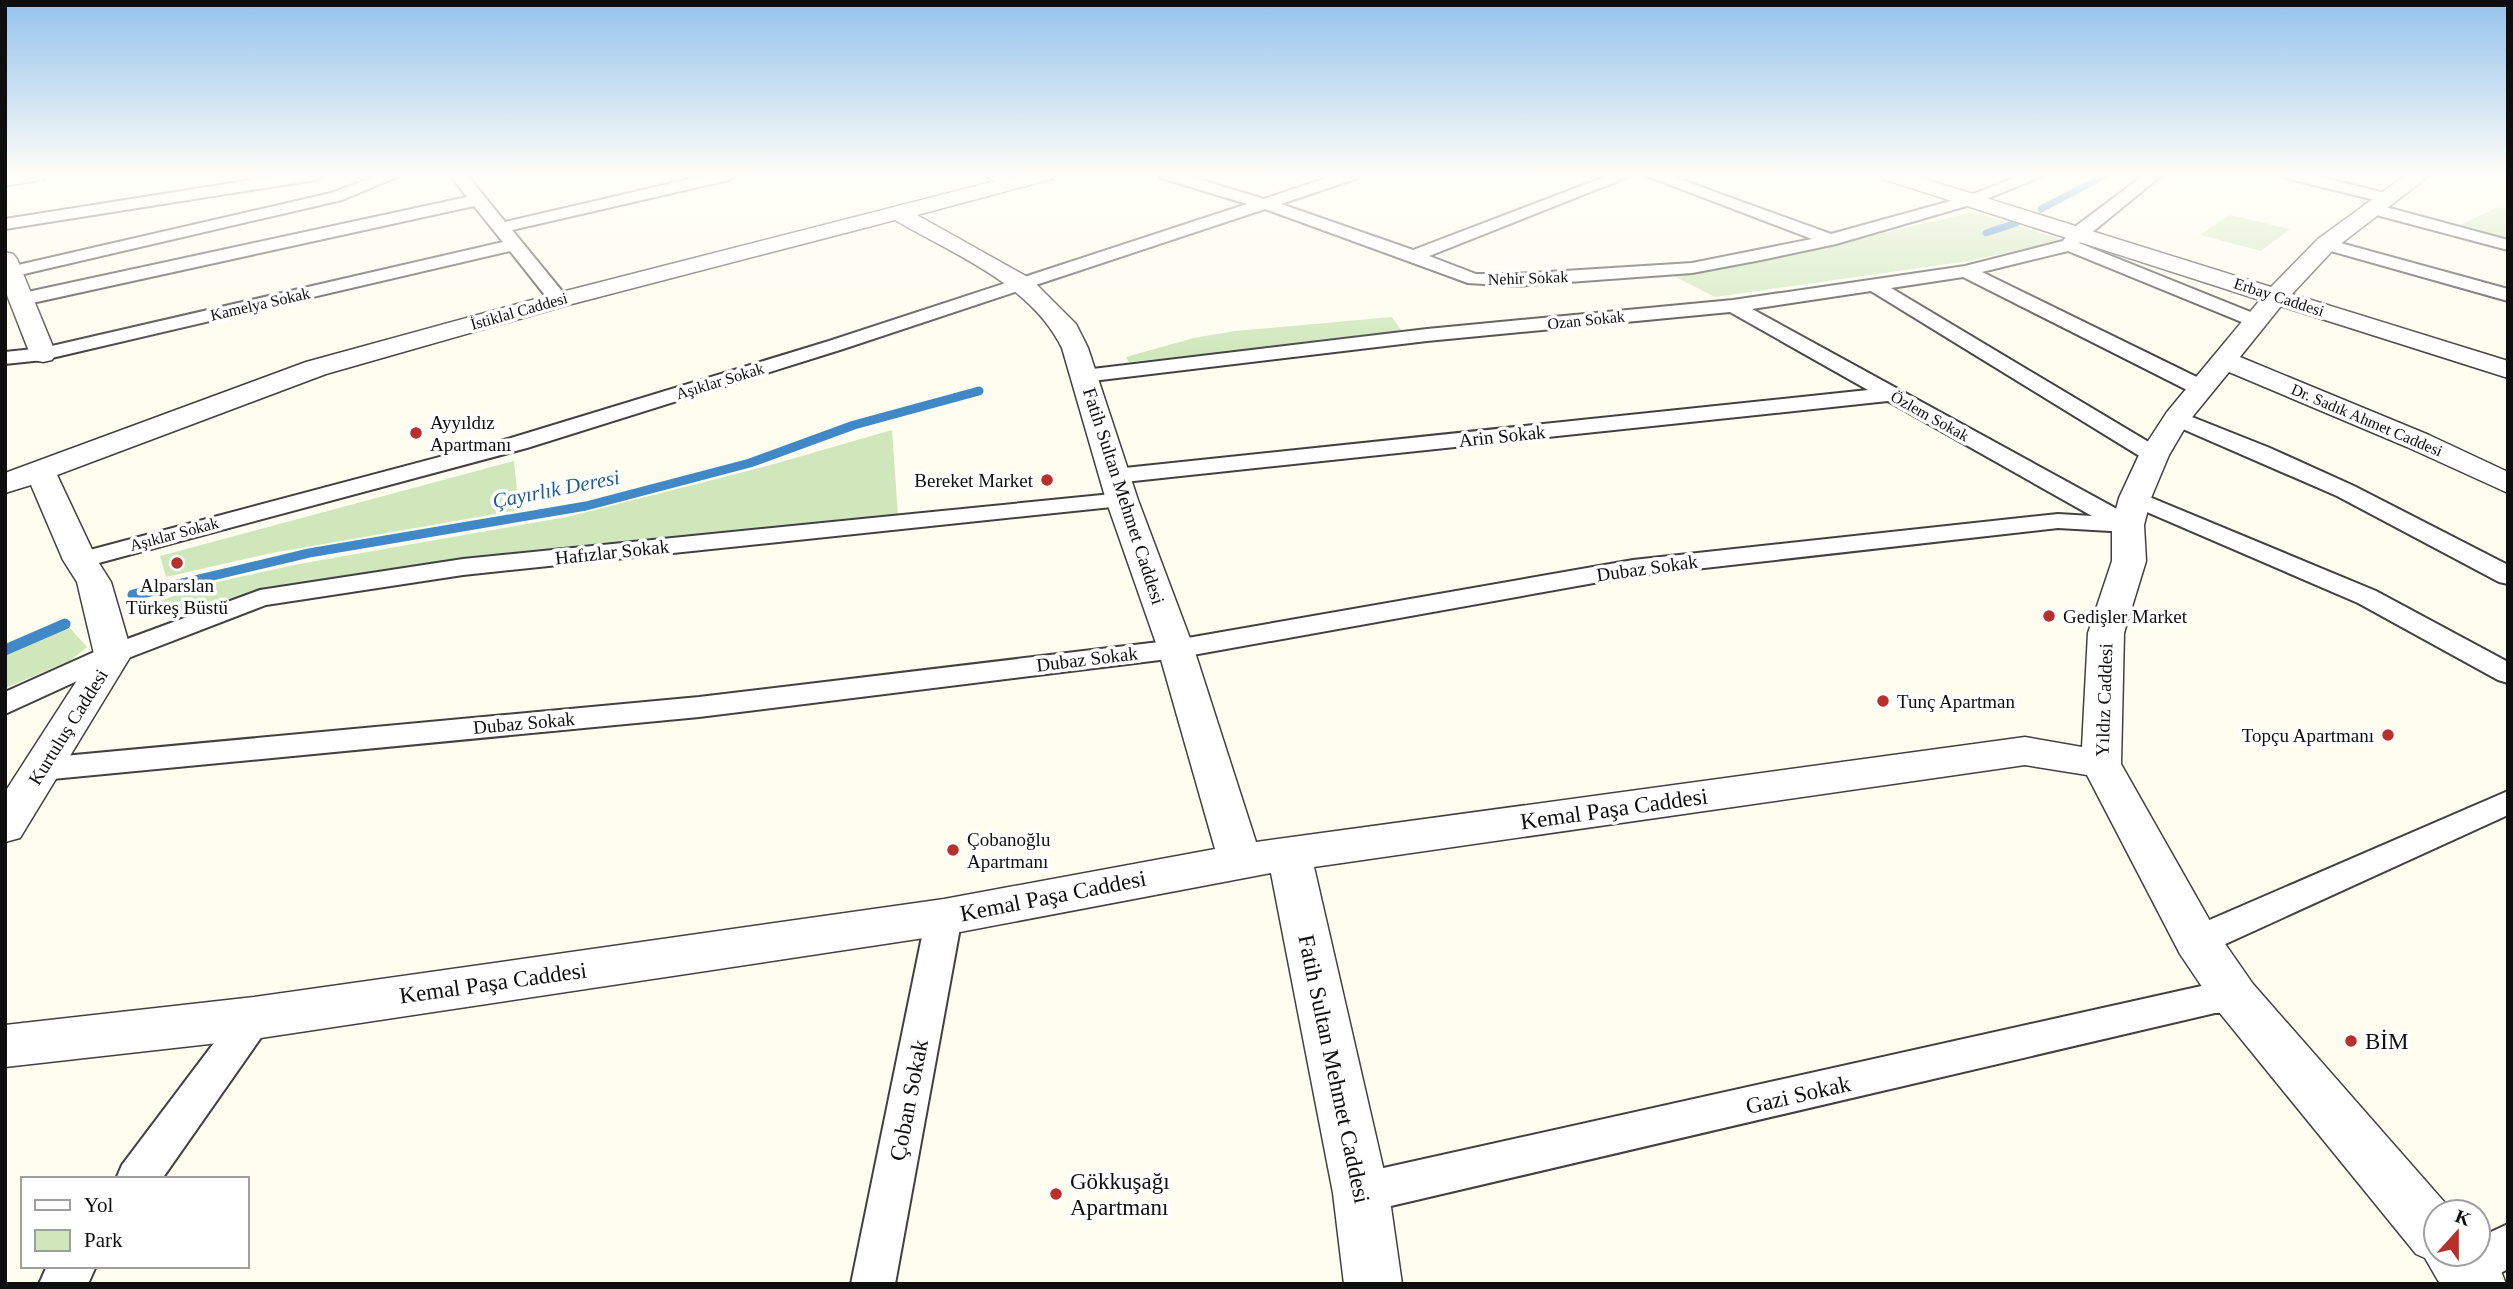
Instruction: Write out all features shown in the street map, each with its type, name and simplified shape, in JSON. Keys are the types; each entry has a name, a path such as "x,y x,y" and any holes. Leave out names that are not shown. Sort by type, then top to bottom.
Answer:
{"street":[{"path":"43,355 23,299 8,267 157,235"},
{"path":"23,299 316,235"},
{"path":"506,235 559,300"},
{"name":"İstiklal Caddesi","path":"21,478 316,368 559,300 812,235"},
{"name":"Fatih Sultan Mehmet Caddesi","path":"937,235 1022,284 1063,324 1080,363 1119,488 1176,649 1240,861"},
{"name":"Aşıklar Sokak","path":"80,559 519,443 1172,235"},
{"name":"Nehir Sokak","path":"1351,235 1474,279 1515,280 1692,268 1847,235"},
{"path":"1410,257 1467,235"},
{"path":"1818,235 1830,240"},
{"name":"Erbay Caddesi","path":"2064,235 2266,309 2507,369"},
{"path":"2074,239 2079,235"},
{"name":"Yıldız Caddesi","path":"2337,235 2266,309 2177,418 2154,455 2131,512 2129,561 2106,633 2101,764 2197,941 2236,998 2422,1207"},
{"path":"2478,235 2508,245"},
{"name":"Ozan Sokak","path":"1080,363 1427,335 1733,306 1965,271 2074,239"},
{"path":"2326,244 2508,295"},
{"name":"Kamelya Sokak","path":"5,358 43,355 514,245"},
{"path":"1965,271 2213,374"},
{"path":"1874,285 2154,455"},
{"name":"Özlem Sokak","path":"1733,306 1889,394 2131,512"},
{"name":"Dr. Sadık Ahmet Caddesi","path":"2213,374 2418,441 2508,484"},
{"name":"Arin Sokak","path":"1119,488 1889,394"},
{"path":"2177,418 2236,441 2384,510 2508,576"},
{"name":"Kurtuluş Caddesi","path":"5,827 113,654 94,582 80,559 42,476 21,478"},
{"name":"Hafızlar Sokak","path":"5,704 113,654 260,598 477,566 1119,488"},
{"path":"2131,512 2367,597 2508,674"},
{"name":"Dubaz Sokak","path":"42,769 699,707 1176,649 1633,568 2131,512"},
{"name":"Kemal Paşa Caddesi","path":"5,1046 254,1018 944,917 1240,861 2025,751 2101,764"},
{"path":"2197,941 2508,802"},
{"name":"Fatih Sultan Mehmet Caddesi","path":"1289,854 1361,1193 1374,1284"},
{"name":"Çoban Sokak","path":"873,1284 944,917"},
{"name":"Gazi Sokak","path":"1361,1193 2215,998 2236,998"},
{"path":"138,1177 254,1018"},
{"path":"61,1284 73,1268"}],"green space":[{"path":"1874,235 2047,235 2063,240 1969,261 1715,297 1674,276 1755,263"},
{"path":"2201,235 2282,235 2261,251"},
{"path":"1392,317 1404,334 1129,362 1126,357 1194,338 1235,331"},
{"path":"892,430 898,516 375,572 265,590 169,617 160,601 203,585 299,564 567,517 767,466"},
{"path":"514,461 519,510 272,553 166,577 160,556"},
{"path":"70,628 87,647 70,661 5,688 5,656"}],"waterway":[{"name":"Çayırlık Deresi","path":"157,589 309,553 586,506 750,463 854,425 979,391"},
{"name":"Çayırlık Deresi","path":"133,595 164,588"},
{"name":"Çayırlık Deresi","path":"5,650 65,624"}],"place":[{"name":"Ayyıldız Apartmanı","path":"416,433"},
{"name":"Bereket Market","path":"1047,480"},
{"name":"Alparslan Türkeş Büstü","path":"177,563"},
{"name":"Gedişler Market","path":"2049,616"},
{"name":"Tunç Apartman","path":"1883,701"},
{"name":"Topçu Apartmanı","path":"2388,735"},
{"name":"Çobanoğlu Apartmanı","path":"953,850"},
{"name":"BİM","path":"2351,1041"},
{"name":"Gökkuşağı Apartmanı","path":"1056,1194"}]}
